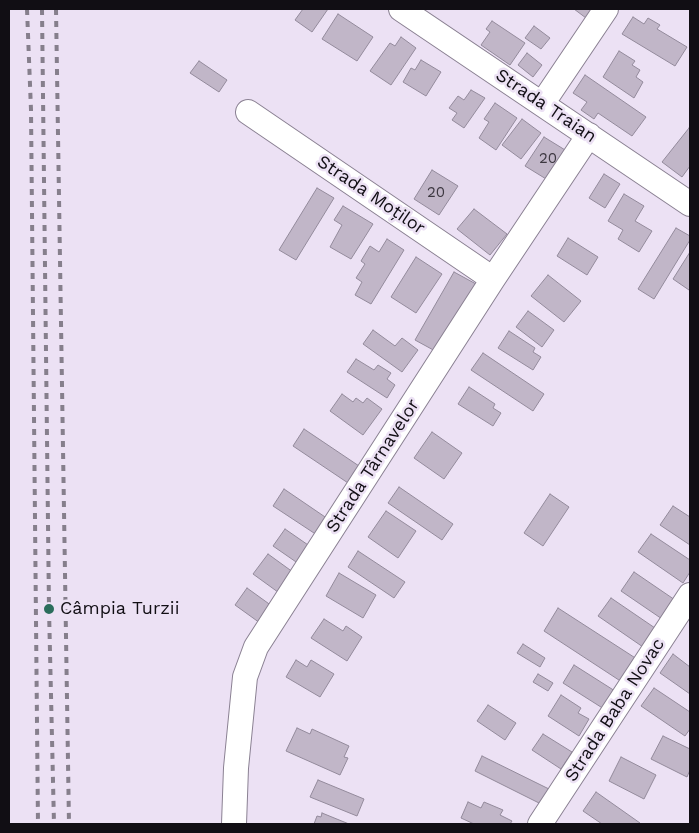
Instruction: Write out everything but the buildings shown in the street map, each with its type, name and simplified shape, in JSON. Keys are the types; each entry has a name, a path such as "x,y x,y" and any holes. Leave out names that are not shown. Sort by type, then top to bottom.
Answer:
{"street":[{"name":"Strada Traian","path":"401,9 427,16 542,104 690,204"},
{"path":"542,104 606,9"},
{"name":"Strada Moților","path":"248,112 493,279"},
{"name":"Strada Târnavelor","path":"234,824 236,768 245,677 256,647 493,279 589,135"},
{"name":"Strada Baba Novac","path":"540,824 690,595"}],"railway":[{"path":"27,9 31,110 38,824"},
{"path":"42,9 49,609 54,824"},
{"path":"56,9 69,824"}],"place":[{"name":"Câmpia Turzii","path":"49,609"}]}
